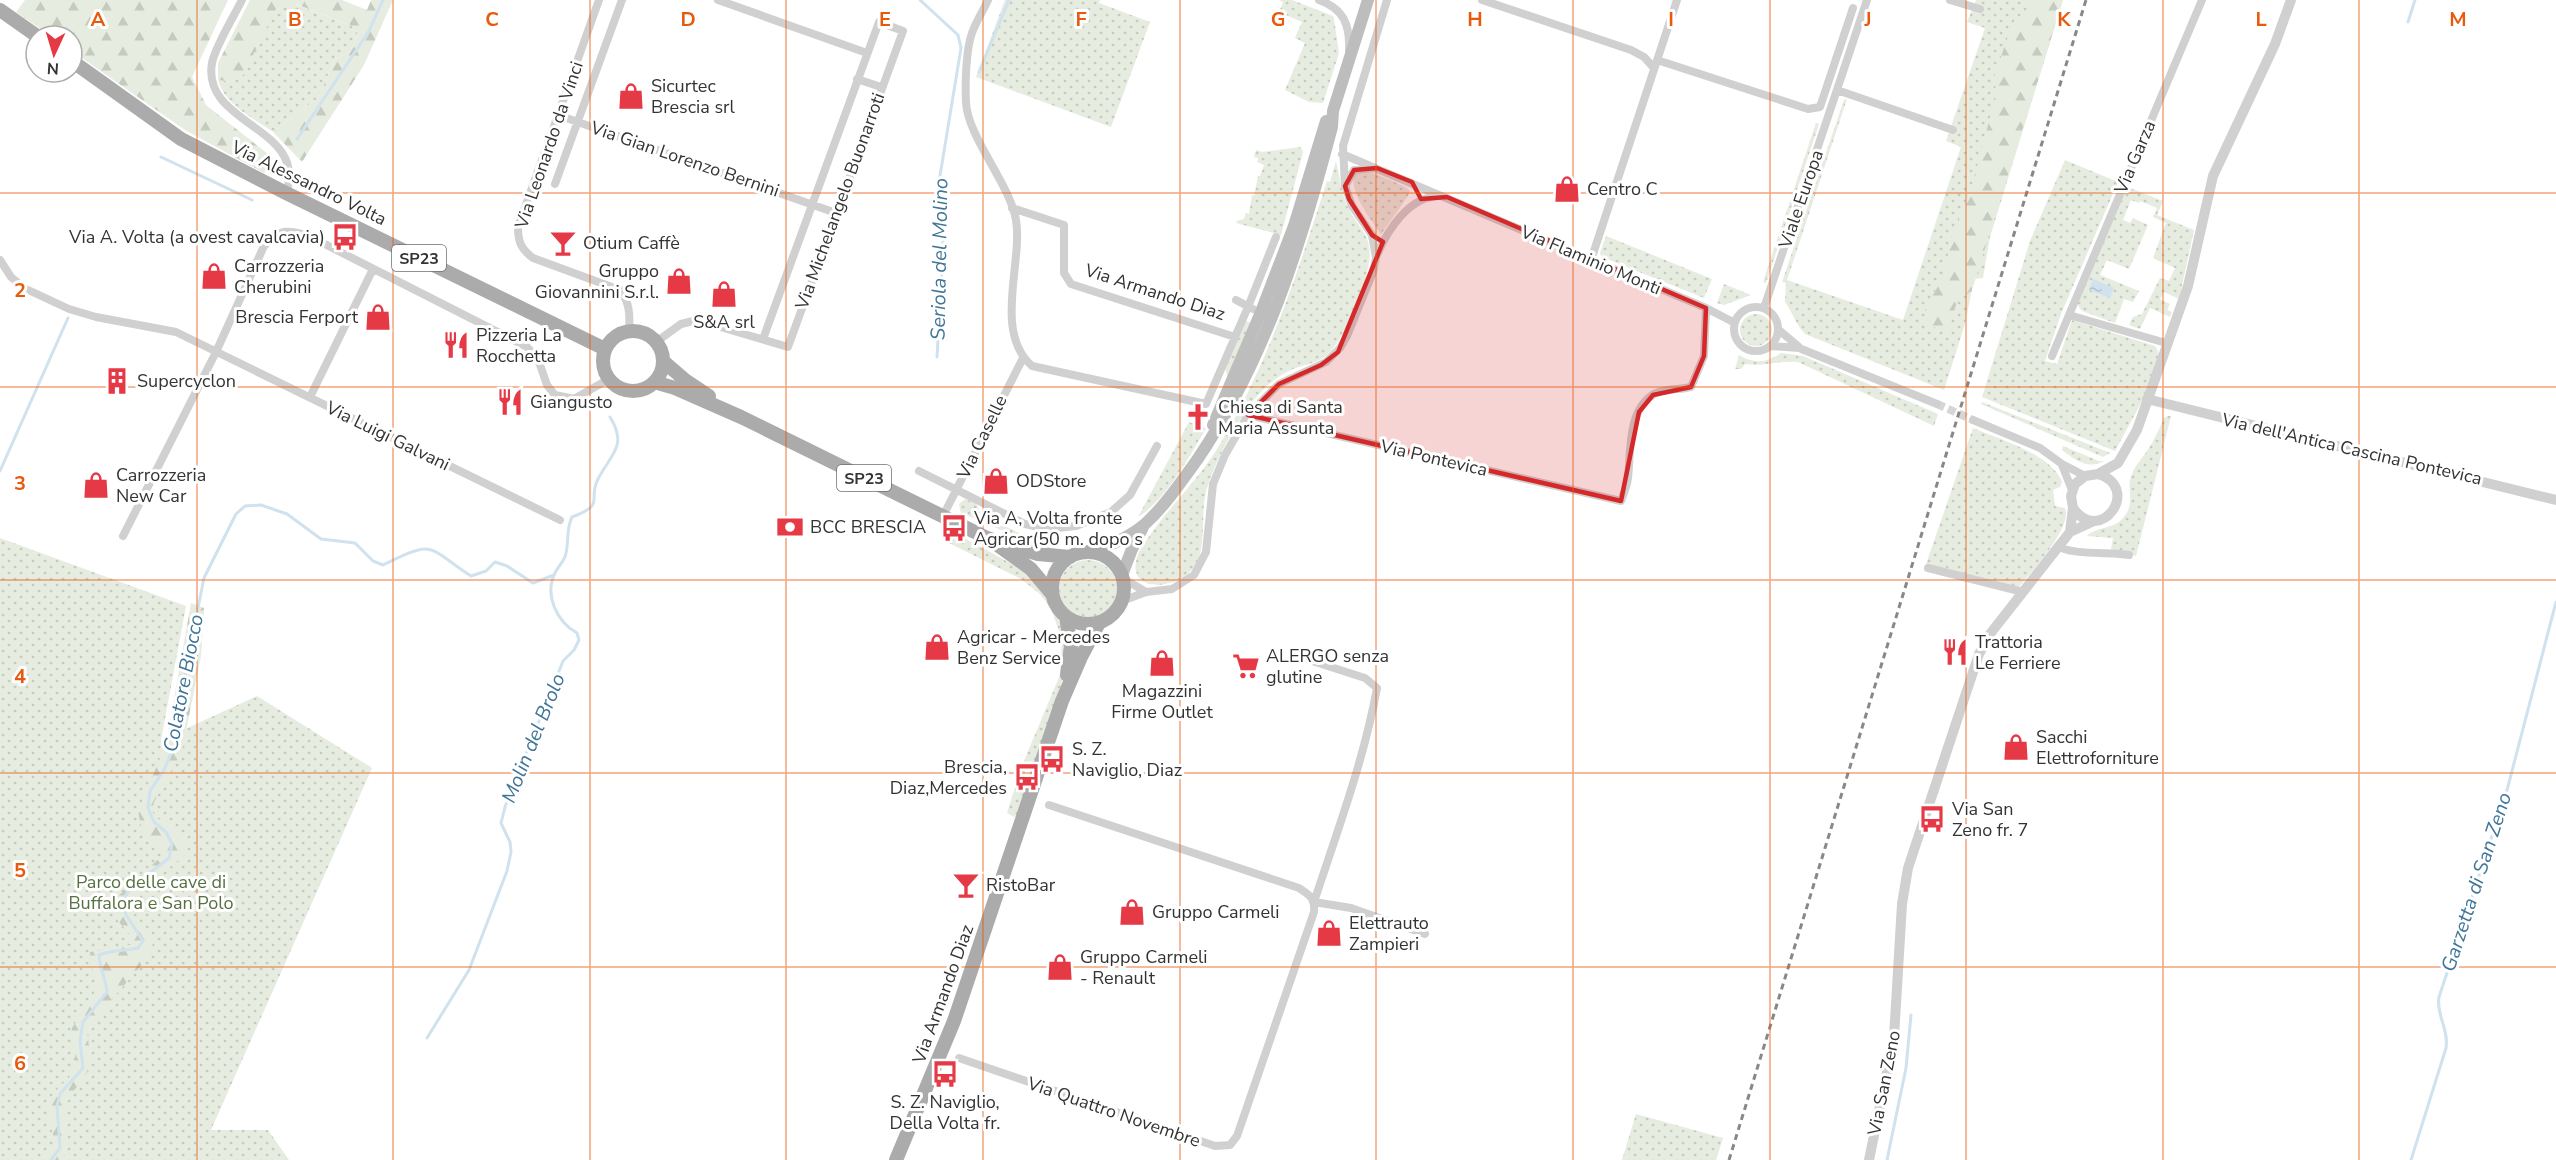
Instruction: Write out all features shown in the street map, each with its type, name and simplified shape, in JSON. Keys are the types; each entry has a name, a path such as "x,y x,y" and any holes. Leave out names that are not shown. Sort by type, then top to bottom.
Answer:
{"main road":[{"path":"1199,456 1262,312 1294,226 1325,124 1333,111 1368,0"},
{"path":"0,10 24,27"},
{"name":"Via Alessandro Volta","path":"84,70 181,139 286,193 606,349"},
{"path":"1145,524 1121,540 1093,552 1070,557 1055,573 1052,594 1057,607 1066,617 1082,624 1099,623 1115,614 1122,601 1123,577 1132,549 1145,524 1199,456 1231,407 1264,338 1305,228 1332,127 1333,111"},
{"path":"1262,312 1264,338"},
{"path":"656,342 639,332 629,331 611,340 606,349 603,364 609,379 625,390 636,391 654,382 659,376 663,361"},
{"name":"SP23","path":"656,342 662,351 663,361 685,380 741,417"},
{"name":"SP23","path":"654,382 675,388 741,417 987,538 1031,569 1052,594"},
{"name":"SP23","path":"987,538 1038,554 1070,557"},
{"path":"1093,552 1111,560 1123,577"},
{"name":"Via Armando Diaz","path":"1062,701 1071,646 1066,617"},
{"name":"Via Armando Diaz","path":"896,1160 954,1021 1062,701 1087,644 1099,623"}],"street":[{"path":"242,0 212,61 211,75 214,88 233,110 282,149 290,164 291,178 286,193"},
{"name":"Via Leonardo da Vinci","path":"599,0 518,227 518,239 523,250 533,258 620,290 627,299 630,312 629,331"},
{"name":"Via Leonardo da Vinci","path":"555,184 621,0"},
{"path":"718,0 867,53"},
{"path":"988,0 971,34 966,104 1016,220 1012,287 1013,321 1023,358"},
{"path":"1319,0 1339,10 1346,20 1350,35 1349,62"},
{"path":"1385,239 1378,239 1372,235 1352,206 1345,186 1342,154 1349,122 1387,0"},
{"path":"1482,0 1631,50 1656,64 1808,109 1820,107 1853,8"},
{"path":"1591,260 1677,0"},
{"name":"Viale Europa","path":"1764,308 1868,0"},
{"path":"1950,0 1980,9"},
{"name":"Via Garza","path":"2052,356 2202,0"},
{"path":"2116,489 2118,463 2137,430 2188,286 2197,252 2208,191 2218,160 2266,65 2290,0"},
{"name":"Via Michelangelo Buonarroti","path":"656,342 681,324 698,320 788,347 903,31 879,22 763,339"},
{"path":"857,79 881,87"},
{"path":"1837,90 1953,130"},
{"name":"Via Gian Lorenzo Bernini","path":"558,115 836,213"},
{"name":"Via Flaminio Monti","path":"1342,154 1735,322"},
{"path":"1345,186 1354,170 1377,168"},
{"path":"1412,182 1419,189 1418,201"},
{"path":"1122,601 1146,592 1166,591 1179,587 1190,580 1202,564 1207,547 1213,484 1225,455 1248,415 1279,384 1321,365 1338,352 1385,239 1406,210 1418,201 1433,196 1447,197"},
{"name":"Via Armando Diaz","path":"1012,208 1064,225 1064,273 1071,284 1235,337"},
{"path":"123,536 216,352 264,246 273,236 287,230 309,236 527,347 538,359 547,385 555,395 574,399 609,379"},
{"path":"1372,235 1376,258"},
{"name":"Via Armando Diaz","path":"1023,358 1032,366 1206,404 1276,237"},
{"name":"Via Luigi Galvani","path":"0,260 11,278 24,288 69,309 96,317 176,332 560,520"},
{"path":"310,397 372,269"},
{"path":"1236,300 1248,308"},
{"name":"Via Armando Diaz","path":"1248,308 1262,312"},
{"name":"Via Pontevica","path":"1248,415 1621,501 1628,475 1631,439 1639,412 1653,395 1662,391 1691,387 1704,356 1706,308"},
{"path":"1799,348 1779,330 1773,315 1764,308 1746,309 1735,322 1735,335 1747,350 1760,351 1771,346 1799,348 1937,404"},
{"path":"2069,315 2166,343"},
{"path":"1771,346 1779,330"},
{"name":"Via Caselle","path":"943,516 1023,358"},
{"path":"1220,371 1227,391"},
{"name":"Via dell'Antica Cascina Pontevica","path":"2147,399 2556,500"},
{"path":"1973,420 2040,448 2062,464 2085,476"},
{"path":"920,471 1025,524 1048,529 1076,526 1111,513 1130,495 1157,446"},
{"path":"2072,490 2079,479 2098,474 2118,463"},
{"path":"2062,464 2072,490 2073,508 2070,532"},
{"path":"2070,532 2094,521 2102,520 2114,511 2118,496 2116,489 2109,479 2098,474"},
{"path":"2073,508 2082,518 2094,521"},
{"name":"Via San Zeno","path":"1869,1160 1894,1037 1898,1006 1902,904 1914,848 1979,654 1990,634 2070,532"},
{"path":"2058,546 2062,550 2074,552 2129,555"},
{"path":"1928,568 2023,592"},
{"path":"1123,577 1146,592"},
{"name":"Via Quattro Novembre","path":"959,1058 1215,1146 1225,1147 1237,1136 1314,912 1314,902 1372,712 1377,688 1365,678 1309,660"},
{"path":"1049,805 1299,888 1310,895 1314,902 1351,908 1425,934"}],"highlighted area":[{"path":"1377,168 1412,182 1421,199 1447,197 1706,308 1704,356 1691,387 1653,395 1639,412 1621,501 1248,415 1279,384 1321,365 1338,352 1383,242 1372,235 1349,199 1345,186 1354,170"}],"green space":[{"path":"25,0 228,0 192,77 206,105 273,158 264,173 185,130 84,59 84,24 34,24 16,12"},
{"path":"250,0 342,0 367,10 371,0 393,0 364,65 302,162 273,132 318,98 334,61 351,50 358,34 352,26 296,4 276,9 243,75 231,82 218,80 218,63"},
{"path":"1005,0 1100,0 1099,3 1150,22 1111,127 976,77"},
{"path":"1279,0 1292,0 1333,16 1339,53 1323,103 1309,102 1285,90 1305,43 1295,38 1302,22 1279,12 1283,2"},
{"path":"1976,0 2063,0 1990,237 1983,278 1974,279 1965,324 1944,390 1805,334 1785,302 1786,283 1782,282 1844,100 1847,99 1787,280 1903,320 1961,147 1946,141 1985,28 1967,22"},
{"path":"2027,0 2063,0 1972,290 1957,302 1947,333 1927,324 1925,310 1943,275 1953,233 1972,185 1997,92 1993,80 2014,21 2027,10"},
{"path":"295,4 352,26 358,34 351,50 334,61 318,98 273,132 233,104 218,80 231,82 243,75 275,9"},
{"path":"1816,123 1819,124 1766,283 1763,282"},
{"path":"1301,147 1303,152 1281,235 1236,223 1244,219 1246,213 1249,214 1252,195 1254,196 1258,176 1264,165 1257,162 1258,158 1254,157 1256,150 1262,152"},
{"path":"2065,160 2118,182 2061,314 2045,361 2057,364 2072,320 2155,346 2159,353 2147,392 2115,451 1982,397 2030,241"},
{"path":"1336,161 1346,203 1367,239 1370,253 1367,273 1353,314 1331,351 1323,358 1293,369 1271,382 1253,401 1238,423 1218,459 1207,488 1201,548 1193,569 1175,581 1156,585 1147,583 1136,573 1139,552 1210,460 1237,415 1280,317"},
{"path":"1369,171 1406,187 1410,191 1381,235 1362,206 1353,181 1354,173"},
{"path":"2125,186 2163,201 2157,215 2194,230 2179,299 2164,292 2160,299 2170,304 2167,310 2172,312 2170,317 2150,308 2140,329 2129,325 2133,317 2142,314 2160,278 2169,281 2175,268 2153,258 2166,223 2153,217 2157,208 2140,201 2139,203 2131,200 2123,220 2130,223 2133,218 2148,225 2129,269 2107,260 2100,275 2139,291 2133,302 2124,299 2115,323 2082,311 2077,304"},
{"path":"1606,236 1712,279 1704,298 1602,257 1600,253"},
{"path":"1724,284 1751,295 1724,305 1717,303"},
{"path":"1756,314 1767,319 1772,330 1767,341 1756,346 1745,341 1740,330 1745,319"},
{"path":"1246,321 1251,323 1228,376 1225,369"},
{"path":"1781,353 1803,356 1938,414 1934,426 1798,362 1745,364 1741,369 1735,369 1739,355 1760,361 1771,359"},
{"path":"1982,402 2110,453 2103,457 1981,404"},
{"path":"2171,416 2136,556 2111,549 2113,538 2087,536 2123,518 2129,506 2132,474 2152,443 2164,418"},
{"path":"1189,422 1206,428 1168,489 1138,517"},
{"path":"1973,428 2036,456 2056,472 2062,482 2060,487 2053,490 2055,506 2065,508 2066,516 2063,526 2050,549 2019,587 1926,564"},
{"path":"2063,446 2104,461 2098,464 2082,463 2062,450"},
{"path":"965,499 976,503 981,515 1053,549 1029,542 961,513 959,504"},
{"path":"953,532 1025,571 1046,592 1052,609 1064,630 1064,673 1061,686 1036,763 1029,761 1021,785 1027,790 1018,814 1014,817 1007,813 1021,768 1060,675 1062,640 1051,608 1040,594 1021,579 947,542 946,535"},
{"name":"Parco delle cave di Buffalora e San Polo","path":"0,538 186,606 161,740 257,696 372,768 211,1130 268,1130 289,1160 0,1160"},
{"path":"1088,560 1099,562 1112,573 1117,589 1115,600 1104,613 1088,618 1077,616 1064,605 1059,589 1061,578 1072,565"},
{"path":"191,603 204,608 201,656 182,751 154,802 152,811 157,819 167,820 188,846 185,855 127,902 130,910 152,937 151,954 87,1028 90,1052 88,1069 67,1101 66,1152 62,1160 44,1160 50,1153 54,1140 48,1116 49,1101 73,1071 75,1056 72,1028 99,985 91,966 90,952 134,944 116,918 112,908 113,901 164,854 141,826 138,811 166,744"},
{"path":"1636,1114 1723,1138 1716,1160 1622,1160"}],"water":[{"path":"2093,279 2114,288 2110,298 2089,290"}],"waterway":[{"path":"297,139 369,31 383,0"},
{"name":"Seriola del Molino","path":"920,0 958,35 961,48 937,194 943,220 937,357"},
{"path":"979,72 1009,0"},
{"path":"2408,22 2415,0"},
{"path":"161,157 252,200"},
{"path":"0,471 68,318"},
{"name":"Molin del Brolo","path":"427,1038 469,970 507,871 511,852 510,842 501,823 505,807 563,661 574,650 579,640 577,633 564,622 554,607 552,581 565,556 572,517 593,505 595,486 616,449 618,435 610,417"},
{"name":"Colatore Biocco","path":"51,1160 60,1148 57,1106 60,1094 83,1068 80,1041 83,1022 107,992 99,955 138,948 143,941 126,915 122,900 132,887 169,858 172,844 166,832 154,822 148,808 150,791 164,770 177,740 187,663 204,578 236,514 245,506 261,505 287,514 321,539 355,543 373,561 383,565 422,549 437,552 471,576 486,571 495,562 507,566 533,583 554,575"},
{"name":"Garzetta di San Zeno","path":"2411,1160 2446,1048 2439,997 2506,794 2556,602"},
{"name":"Garzetta di San Zeno","path":"1887,1160 1906,1068 1911,1015"}],"tunnel":[{"path":"1937,404 1973,420"}],"railway":[{"path":"1729,1160 2086,0"}],"place":[{"name":"Sicurtec Brescia srl","path":"631,96"},
{"name":"Centro C","path":"1567,189"},
{"name":"Via A. Volta (a ovest cavalcavia)","path":"345,237"},
{"name":"Otium Caffè","path":"563,243"},
{"name":"Carrozzeria Cherubini","path":"214,276"},
{"name":"Gruppo Giovannini S.r.l.","path":"679,281"},
{"name":"S&A srl","path":"724,294"},
{"name":"Brescia Ferport","path":"378,317"},
{"name":"Pizzeria La Rocchetta","path":"456,345"},
{"name":"Supercyclon","path":"117,381"},
{"name":"Giangusto","path":"510,402"},
{"name":"Chiesa di Santa Maria Assunta","path":"1198,417"},
{"name":"ODStore","path":"996,481"},
{"name":"Carrozzeria New Car","path":"96,485"},
{"name":"BCC BRESCIA","path":"790,527"},
{"name":"Via A, Volta fronte Agricar(50 m. dopo s","path":"954,528"},
{"name":"Agricar - Mercedes Benz Service","path":"937,647"},
{"name":"Trattoria Le Ferriere","path":"1955,652"},
{"name":"Magazzini Firme Outlet","path":"1162,663"},
{"name":"ALERGO senza glutine","path":"1246,666"},
{"name":"Sacchi Elettroforniture","path":"2016,747"},
{"name":"S. Z. Naviglio, Diaz","path":"1052,759"},
{"name":"Brescia, Diaz,Mercedes","path":"1027,777"},
{"name":"Via San Zeno fr. 7","path":"1932,819"},
{"name":"RistoBar","path":"966,885"},
{"name":"Gruppo Carmeli","path":"1132,912"},
{"name":"Elettrauto Zampieri","path":"1329,933"},
{"name":"Gruppo Carmeli - Renault","path":"1060,967"},
{"name":"S. Z. Naviglio, Della Volta fr.","path":"945,1074"}]}
